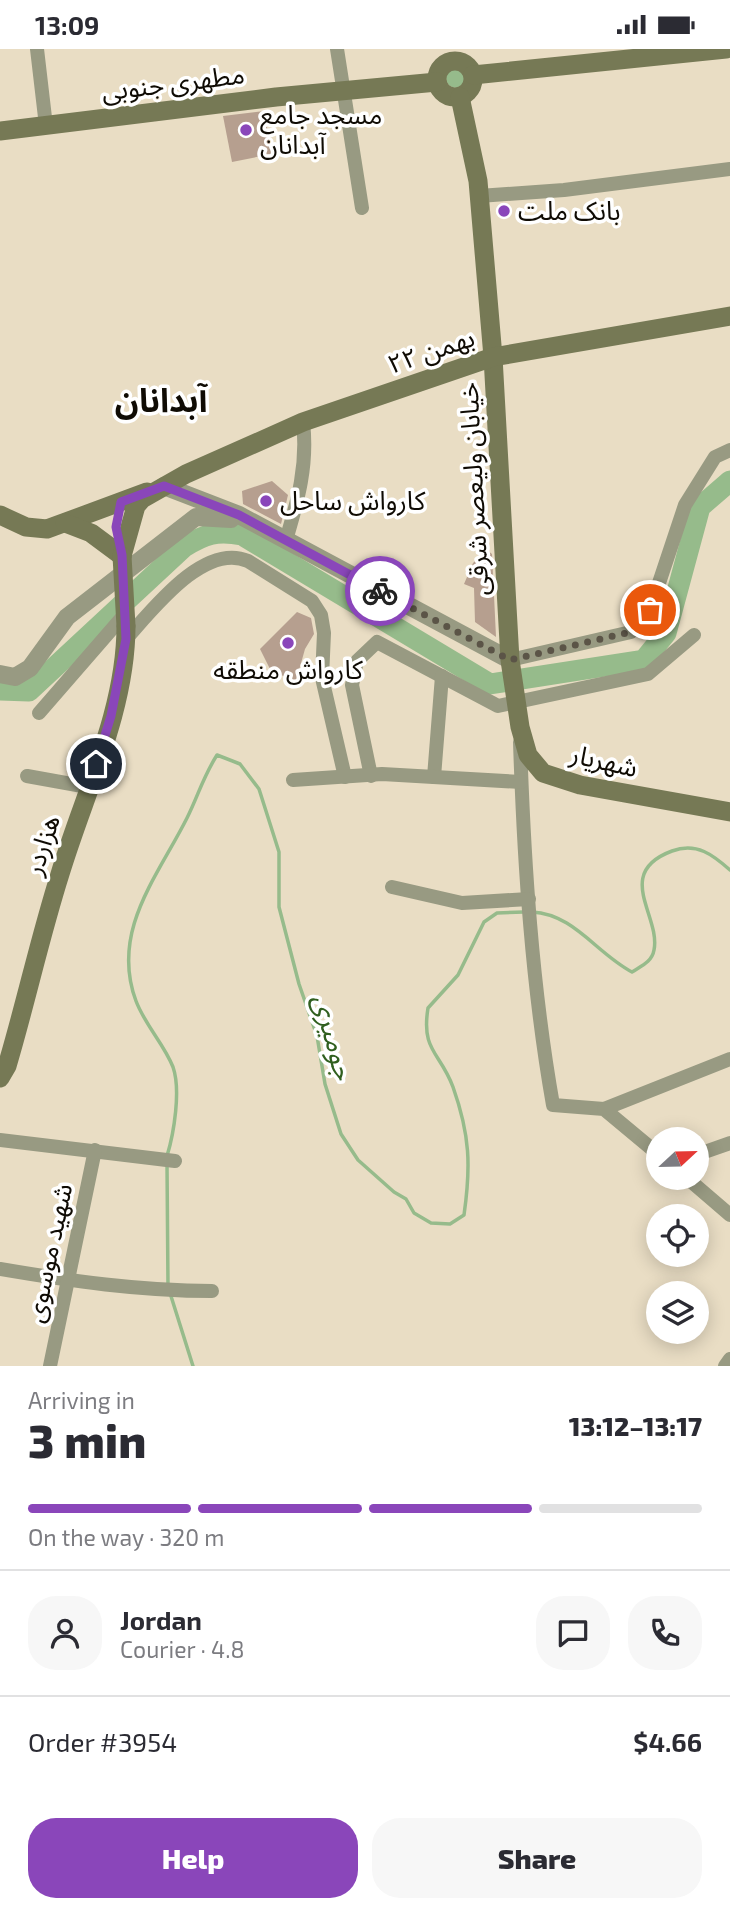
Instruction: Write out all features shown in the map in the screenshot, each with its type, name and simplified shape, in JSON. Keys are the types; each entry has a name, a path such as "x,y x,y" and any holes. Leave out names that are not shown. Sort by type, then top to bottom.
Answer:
{"main road":[{"path":"473,75 726,49"},
{"path":"451,55 468,65 473,75 472,86 460,97 443,92 437,82 439,71 451,55"},
{"name":"مطهری جنوبی","path":"0,131 437,82"},
{"name":"خیابان ولیعصر شرقی","path":"460,97 479,196 493,357 511,665 516,702"},
{"name":"۲۲ بهمن","path":"164,486 303,422 493,357 730,316"},
{"path":"56,526 164,486"},
{"path":"122,555 136,506 142,499 164,486"},
{"path":"121,502 116,527 122,555"},
{"path":"95,512 109,529 122,555"},
{"path":"0,515 26,527 56,526 91,533 122,555"},
{"name":"هزاردر","path":"0,1078 11,1053 60,874 111,716 126,626 122,555"},
{"name":"شهریار","path":"516,702 528,755 543,773 580,785 730,812"}],"street":[{"path":"37,49 46,126"},
{"path":"337,49 362,208"},
{"path":"479,196 564,190 730,169"},
{"path":"286,540 303,476 306,453 303,422"},
{"path":"164,486 251,521 511,665 631,632 650,610 685,505 715,457 730,450"},
{"path":"0,674 15,677 30,668 67,617 196,517 251,521"},
{"path":"39,713 126,626 178,584 209,562 223,557 238,557 312,601 321,615 324,633 323,678 345,777"},
{"path":"367,776 352,685 357,661 377,642 498,706 648,674 694,635"},
{"path":"435,777 442,676"},
{"path":"520,727 531,922 542,1046 553,1105 604,1109 730,1059"},
{"path":"27,776 89,787"},
{"path":"293,780 367,776 522,782"},
{"path":"393,887 462,903 529,895"},
{"path":"604,1109 646,1144"},
{"path":"0,1139 175,1161"},
{"path":"709,1152 727,1147"},
{"name":"شهید موسوی","path":"50,1366 95,1150"},
{"path":"701,1190 730,1215"},
{"path":"0,1269 68,1280 176,1291 212,1291"},
{"path":"725,1366 730,1359"}],"shaded area":[{"path":"456,68 463,71 466,78 463,85 456,88 449,85 446,78 449,71"}],"building":[{"name":"مسجد جامع آبدانان","path":"264,111 272,154 232,162 223,116"},
{"name":"کارواش ساحل","path":"272,481 288,495 281,524 243,504 242,491"},
{"path":"487,550 492,554 496,637 475,622 474,588 464,584 473,563"},
{"name":"کارواش منطقه","path":"297,612 311,618 314,634 305,649 296,681 271,671 260,649"}],"waterway":[{"path":"0,690 29,691 184,547 205,536 218,533 242,535 490,684 644,660 666,633 700,507 730,481"},
{"name":"جومیری","path":"167,1156 176,1111 175,1076 169,1059 136,1001 130,975 129,951 141,905 217,755 240,764 259,789 279,852 279,907 299,984 317,1036 325,1084 341,1134 358,1160 394,1192 406,1199 414,1213 431,1223 450,1224 464,1215 468,1166 466,1136 459,1104 448,1075 429,1043 428,1008 458,975 484,922 497,913 524,912"},
{"name":"جومیری","path":"532,912 547,914 573,927 632,972 649,961 654,950 654,937 642,883 645,871 655,860 672,851 697,849 711,855 730,870"},
{"name":"جومیری","path":"167,1164 168,1286"},
{"name":"جومیری","path":"170,1293 193,1366"}],"way so far":[{"path":"380,591 510,660 631,632 650,610"}],"place":[{"name":"مسجد جامع آبدانان","path":"246,130"},
{"name":"بانک ملت","path":"504,211"},
{"name":"کارواش ساحل","path":"266,501"},
{"name":"کارواش منطقه","path":"288,643"}],"district":[{"name":"آبدانان","path":"161,400"}],"route":[{"path":"96,764 111,716 125,651 122,555 116,527 121,502 164,486 239,515 380,591"}]}
